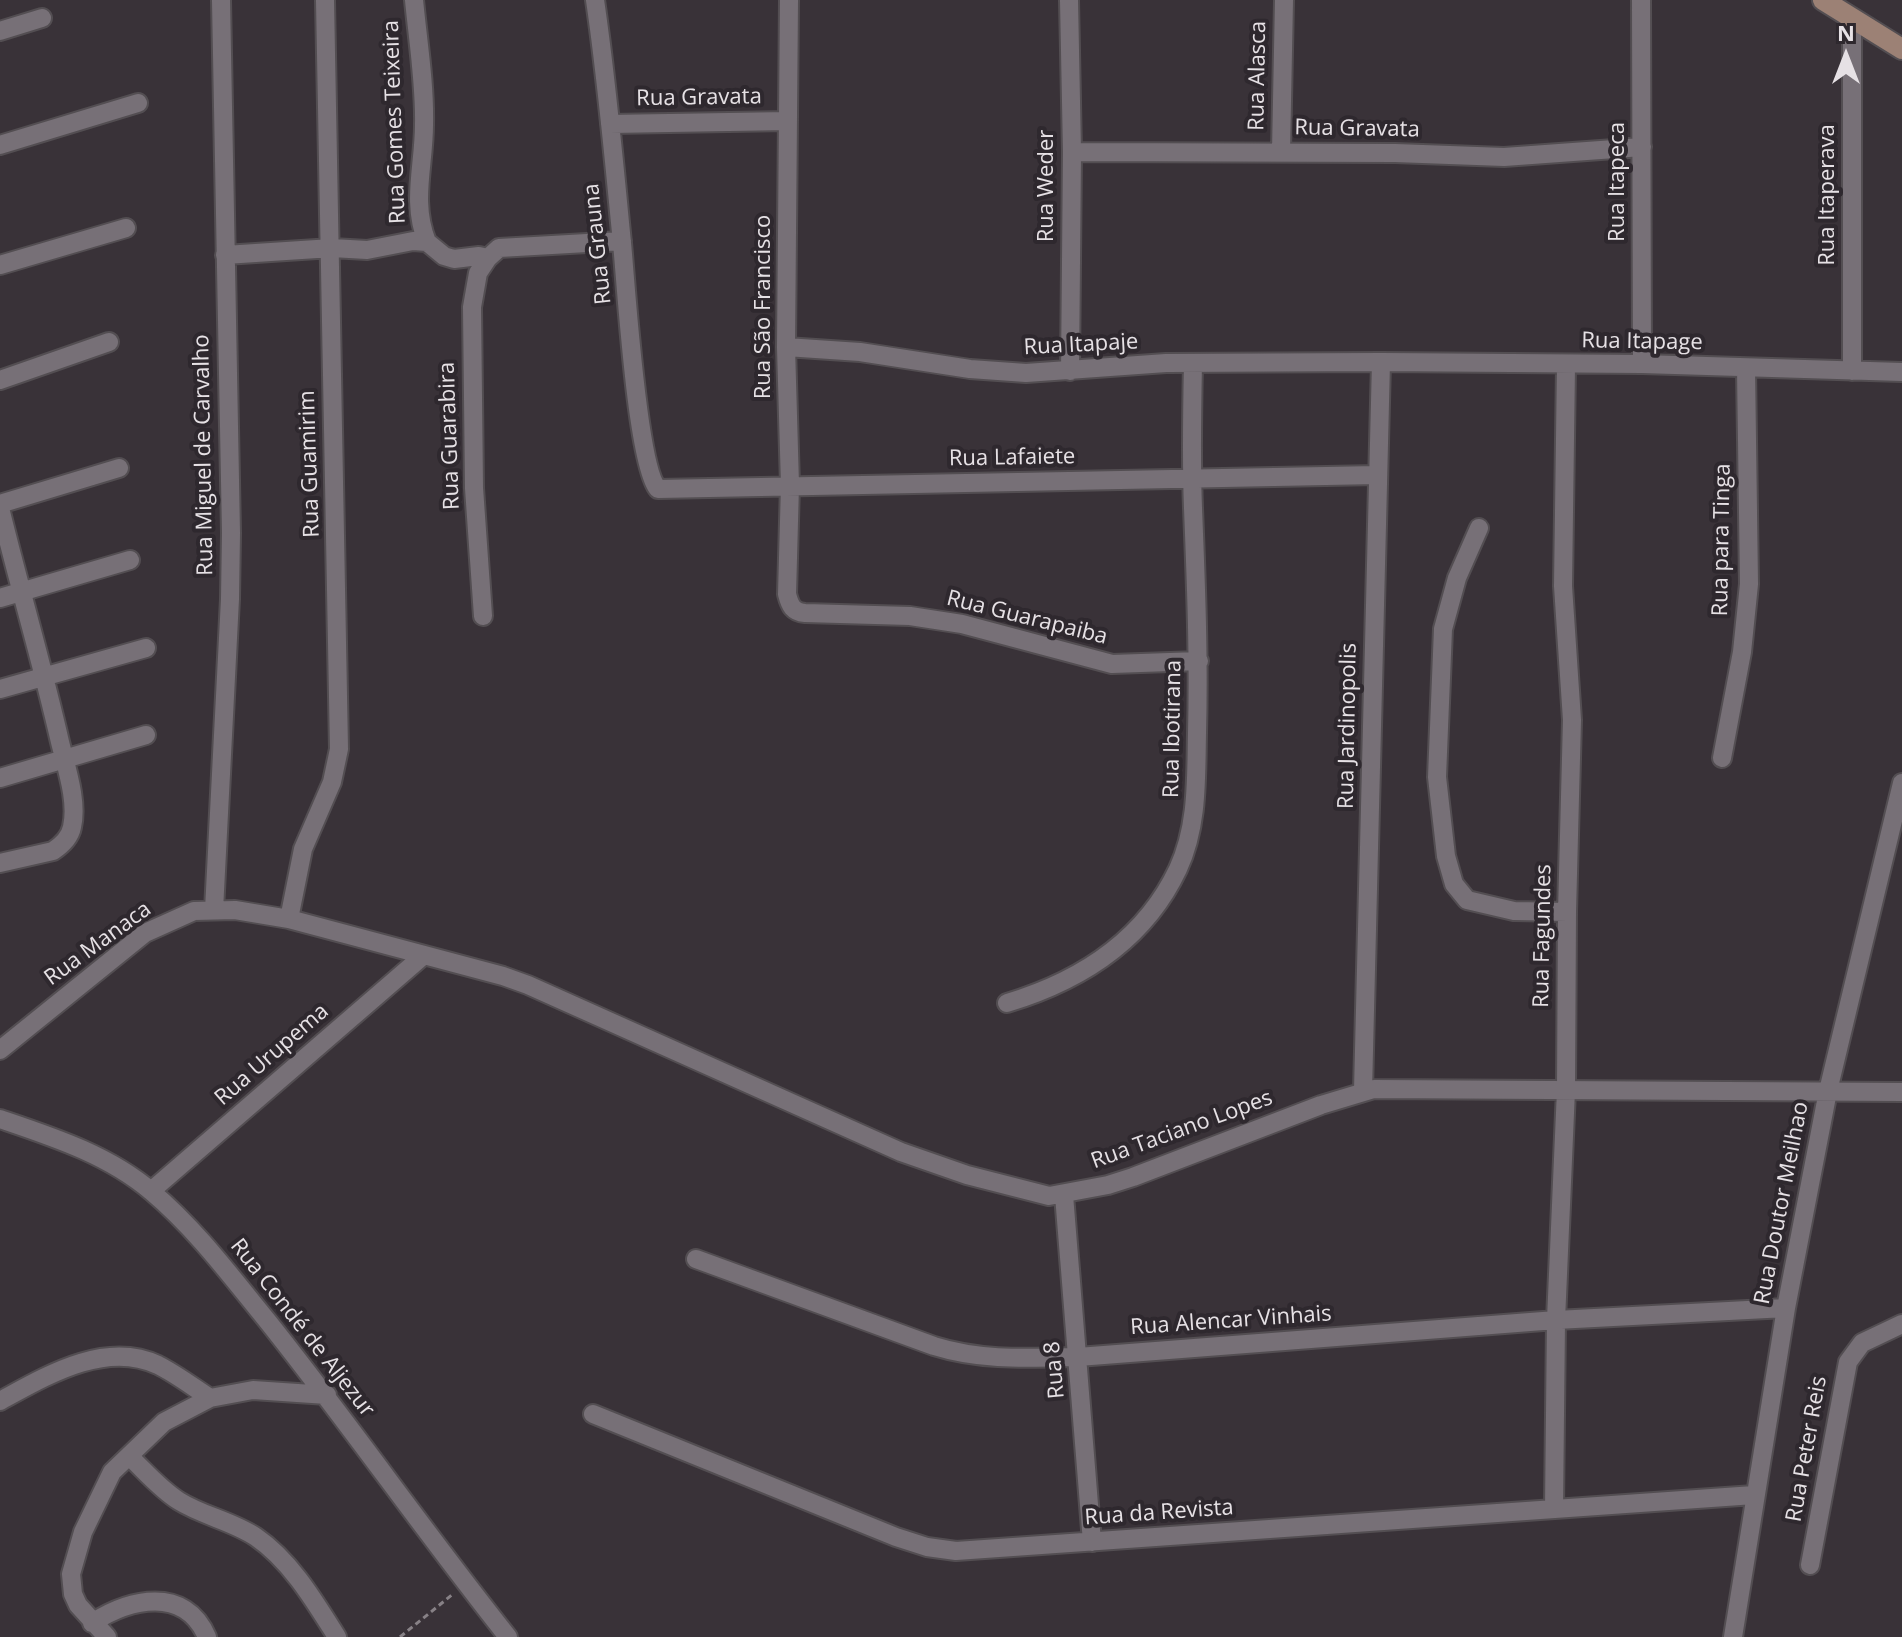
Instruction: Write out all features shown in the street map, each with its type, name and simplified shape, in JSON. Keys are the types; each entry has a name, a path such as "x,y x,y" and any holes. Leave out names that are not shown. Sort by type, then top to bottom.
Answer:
{"street":[{"name":"Rua Miguel de Carvalho","path":"214,910 230,599 221,0"},
{"name":"Rua Guamirim","path":"289,919 303,849 332,782 339,749 325,0"},
{"name":"Rua Gomes Teixeira","path":"414,0 424,125 418,202 427,242"},
{"name":"Rua Grauna","path":"595,0 632,351 652,482"},
{"name":"Rua São Francisco","path":"789,0 786,347 790,485 787,594 789,603 797,612"},
{"name":"Rua Weder","path":"1069,0 1072,152 1070,371"},
{"name":"Rua Alasca","path":"1281,152 1284,0"},
{"name":"Rua Itapeca","path":"1641,0 1642,364"},
{"path":"1823,0 1902,49"},
{"path":"0,31 42,18"},
{"name":"Rua Itaperava","path":"1852,19 1852,371"},
{"path":"0,145 138,103"},
{"name":"Rua Gravata","path":"610,124 788,121"},
{"name":"Rua Gravata","path":"1072,152 1281,152 1504,157 1642,147"},
{"path":"0,265 126,228"},
{"path":"225,255 332,248 367,250 413,241 427,242 444,256 454,259 488,258 499,248 622,241"},
{"name":"Rua Guarabira","path":"483,616 474,488 472,307 474,283 488,258"},
{"path":"0,380 109,342"},
{"name":"Rua Itapaje","path":"786,347 860,352 1000,372 1193,363 1381,362"},
{"name":"Rua Itapage","path":"1381,362 1642,364 1902,372"},
{"name":"Rua Jardinopolis","path":"1363,1091 1381,362"},
{"name":"Rua Ibotirana","path":"1007,1003 1067,981 1130,938 1168,889 1179,866 1195,814 1199,661 1191,479 1193,363"},
{"name":"Rua Fagundes","path":"1554,1509 1556,1320 1566,1090 1572,720 1563,586 1566,365"},
{"name":"Rua para Tinga","path":"1722,758 1742,652 1749,584 1746,368"},
{"path":"0,863 53,851 72,830 73,816 64,759 45,677 0,506 119,468"},
{"name":"Rua Lafaiete","path":"652,482 658,489 667,489 1377,475"},
{"path":"1479,528 1457,578 1443,629 1437,777 1446,856 1454,884 1467,900 1514,911 1567,912"},
{"path":"0,598 130,560"},
{"name":"Rua Guarapaiba","path":"797,612 910,616 962,624 1112,664 1199,661"},
{"path":"0,689 146,648"},
{"path":"0,778 146,735"},
{"name":"Rua Doutor Meilhao","path":"1733,1637 1786,1308 1828,1091 1902,783"},
{"name":"Rua Manaca","path":"0,1050 145,933 185,914 235,910 289,919 424,955"},
{"name":"Rua Taciano Lopes","path":"424,955 528,985 901,1152 1003,1186 1049,1196 1133,1177 1363,1091 1902,1092"},
{"name":"Rua Urupema","path":"151,1191 424,955"},
{"name":"Rua Condé de Aljezur","path":"0,1119 62,1140 118,1168 151,1191 202,1241 327,1395 508,1637"},
{"name":"Rua 8","path":"1064,1195 1092,1542"},
{"name":"Rua Alencar Vinhais","path":"696,1259 949,1351 1001,1359 1078,1357 1556,1320 1786,1308"},
{"name":"Rua Peter Reis","path":"1810,1565 1848,1362 1862,1343 1902,1324"},
{"path":"0,1401 58,1372 103,1356 124,1355 157,1365 210,1398"},
{"path":"107,1637 82,1612 73,1594 73,1563 83,1532 112,1472 164,1422 210,1398 253,1390 327,1395"},
{"name":"Rua da Revista","path":"593,1414 927,1547 973,1550 1754,1495"},
{"path":"129,1456 164,1491 181,1503 260,1540 307,1590 337,1637"},
{"path":"92,1623 121,1606 167,1602 193,1616 207,1637"}],"path":[{"path":"400,1637 466,1583"}]}
